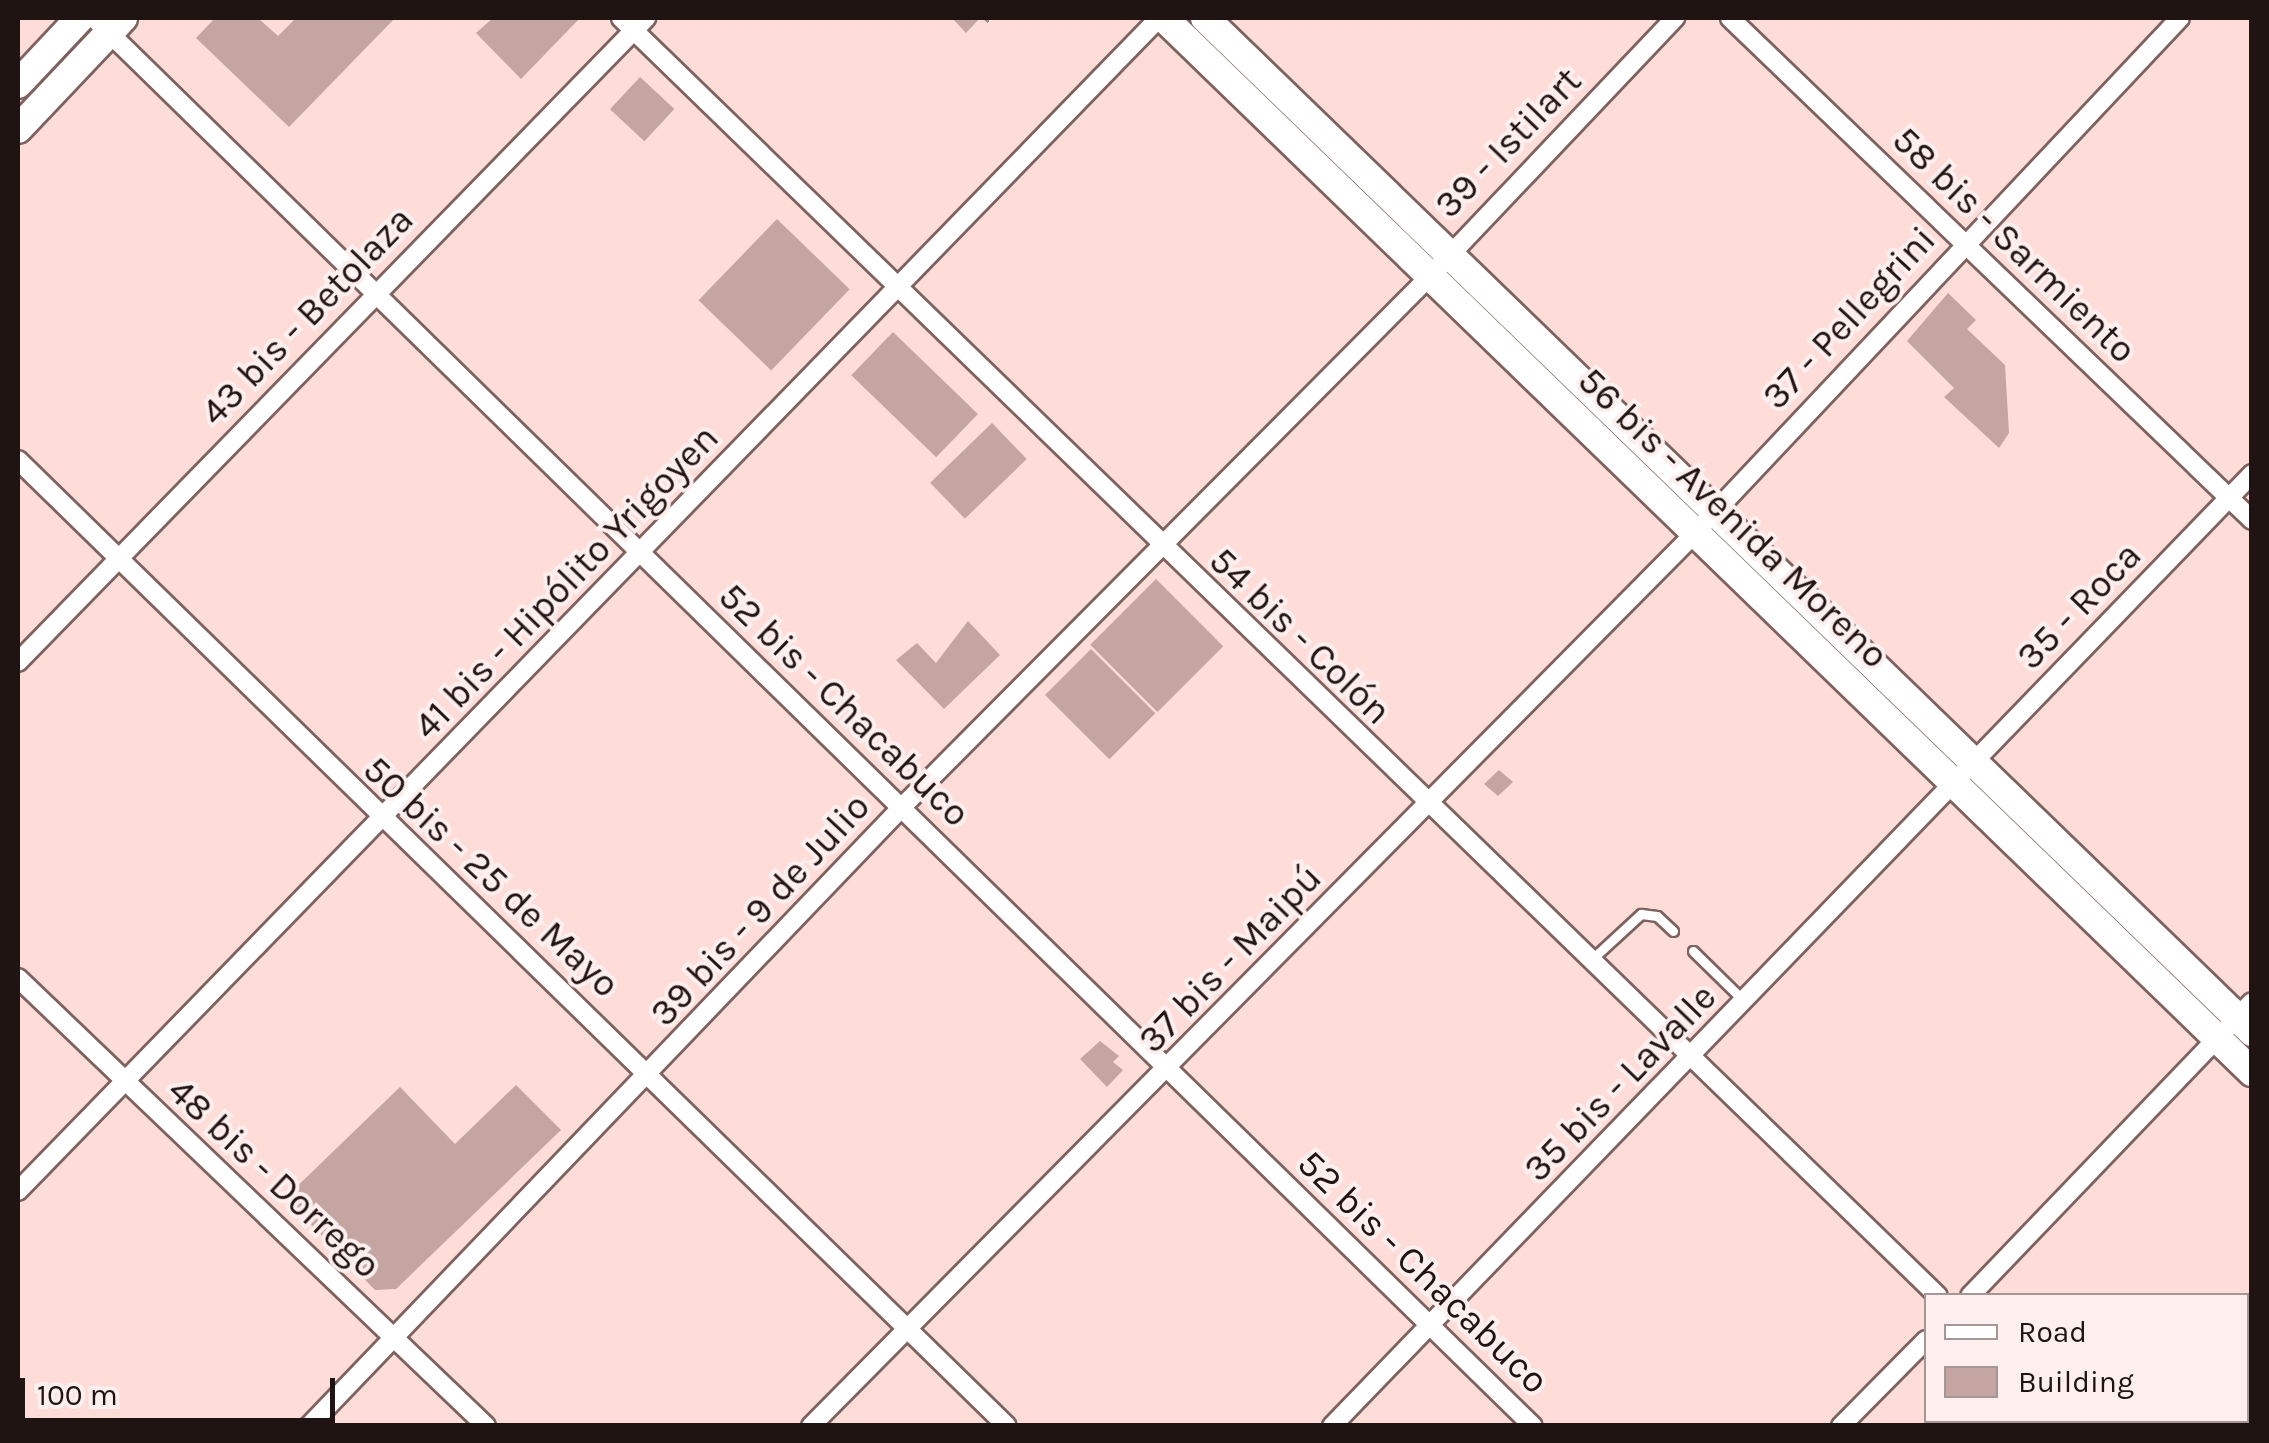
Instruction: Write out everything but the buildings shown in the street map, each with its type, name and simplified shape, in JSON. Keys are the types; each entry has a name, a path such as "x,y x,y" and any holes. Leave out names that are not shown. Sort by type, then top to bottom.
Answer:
{"main road":[{"path":"18,84 80,18"},
{"name":"56 bis - Avenida Moreno","path":"1161,18 1433,274 1693,535 1964,775 2247,1017"},
{"name":"56 bis - Avenida Moreno","path":"1204,18 1450,249 1713,513 2252,1072"},
{"path":"18,129 108,22"}],"street":[{"name":"41 bis - Hipólito Yrigoyen","path":"18,1191 1161,18"},
{"name":"39 - Istilart","path":"1433,274 1450,249 1674,18"},
{"name":"58 bis - Sarmiento","path":"1730,18 2252,520"},
{"name":"37 - Pellegrini","path":"1693,535 2180,18"},
{"name":"52 bis - Chacabuco","path":"108,22 372,293 902,806 1533,1426"},
{"name":"54 bis - Colón","path":"634,22 898,288 1425,803 1935,1293"},
{"name":"43 bis - Betolaza","path":"18,662 634,22"},
{"name":"39 bis - 9 de Julio","path":"308,1426 652,1073 902,806 1433,274"},
{"name":"50 bis - 25 de Mayo","path":"18,460 380,820 652,1073 1006,1426"},
{"name":"35 - Roca","path":"1964,775 2252,474"},
{"name":"37 bis - Maipú","path":"811,1426 1171,1069 1425,803 1693,535"},
{"name":"35 bis - Lavalle","path":"1332,1426 1964,775"},
{"name":"48 bis - Dorrego","path":"18,978 486,1426"},
{"path":"1973,1293 2219,1039 2247,1017"},
{"path":"1841,1426 1924,1342"}],"lane":[{"path":"1590,961 1641,914 1657,916 1674,931"},
{"path":"1693,950 1744,1001"}],"path":[{"path":"984,18 994,26"}]}
